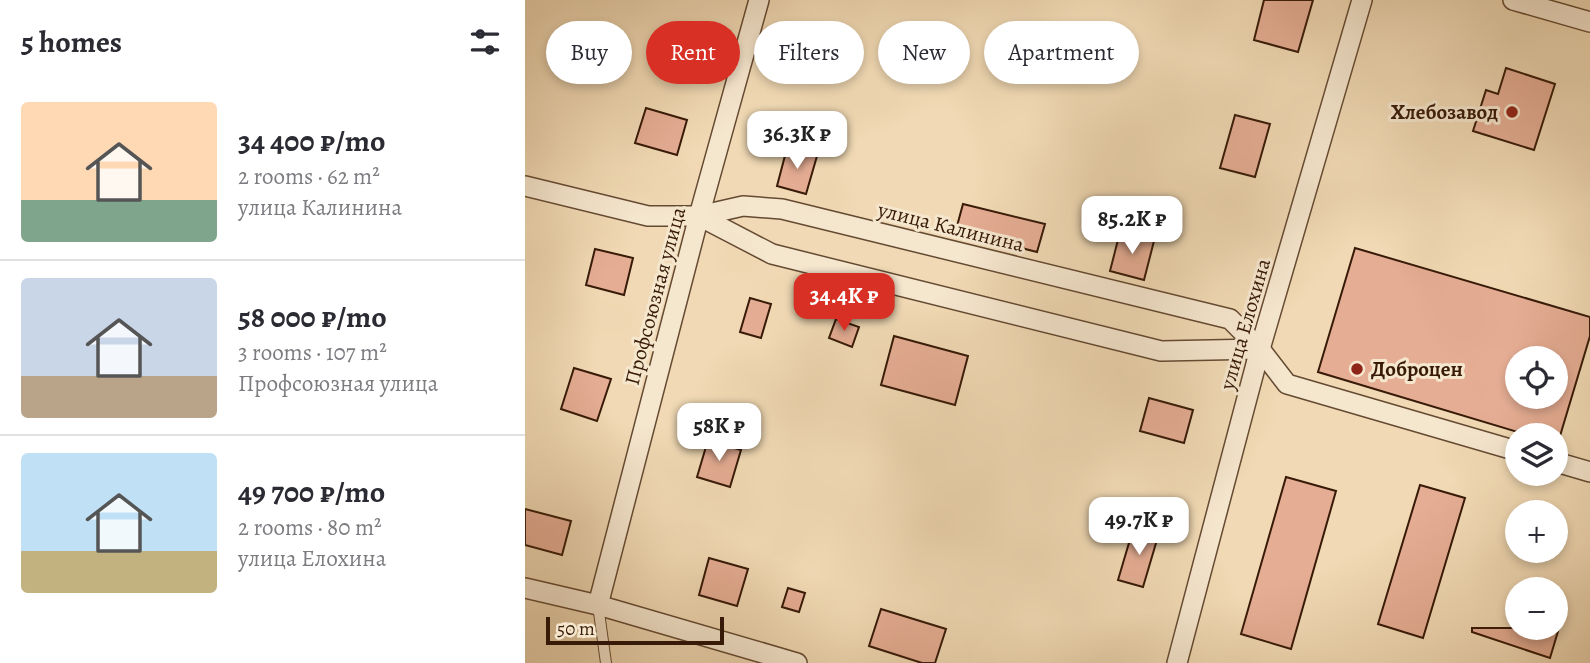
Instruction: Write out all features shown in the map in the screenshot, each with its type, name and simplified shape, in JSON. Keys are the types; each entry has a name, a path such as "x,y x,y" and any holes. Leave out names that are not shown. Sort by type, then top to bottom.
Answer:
{"street":[{"name":"Профсоюзная улица","path":"598,605 699,216 759,0"},
{"name":"улица Елохина","path":"1177,663 1260,349 1362,0"},
{"path":"1513,0 1590,22"},
{"name":"улица Калинина","path":"525,186 648,216 699,216 743,206 782,209 1230,318 1260,349 1287,384 1505,448"},
{"name":"улица Калинина","path":"699,216 772,254 1161,351 1260,349"},
{"path":"1568,466 1590,472"},
{"path":"525,588 598,605 797,663"}],"lane":[{"path":"598,605 606,663"}],"building":[{"path":"1264,0 1313,0 1298,52 1254,40"},
{"name":"Хлебозавод","path":"1506,68 1555,84 1534,150 1473,131 1486,90 1498,94"},
{"path":"646,108 687,120 677,155 635,143"},
{"path":"1235,115 1270,124 1255,177 1220,168"},
{"path":"787,148 817,156 806,194 777,186"},
{"path":"963,204 1045,224 1037,252 1002,243 1003,239 957,226"},
{"path":"1120,232 1154,241 1144,280 1110,271"},
{"path":"1355,248 1590,317 1590,336 1564,423 1505,423 1505,428 1318,372"},
{"path":"595,249 633,258 624,295 586,285"},
{"path":"750,298 771,304 761,338 740,332"},
{"path":"836,319 859,327 852,347 829,338"},
{"path":"894,336 968,356 955,405 881,385"},
{"path":"574,368 611,379 597,421 561,409"},
{"path":"1149,398 1193,410 1184,443 1140,431"},
{"path":"708,440 741,450 730,487 697,477"},
{"path":"1286,477 1336,491 1291,649 1241,634"},
{"path":"1420,485 1465,498 1423,638 1378,624"},
{"path":"525,509 571,521 562,555 525,545"},
{"path":"1134,526 1159,533 1143,587 1118,580"},
{"path":"709,558 748,569 737,606 699,595"},
{"path":"788,588 805,593 799,612 782,607"},
{"path":"881,609 946,629 935,663 922,663 869,646"},
{"path":"1472,628 1505,628 1505,640 1555,640 1550,658 1472,632"}],"place":[{"name":"Хлебозавод","path":"1512,112"},
{"name":"Доброцен","path":"1357,369"}]}
